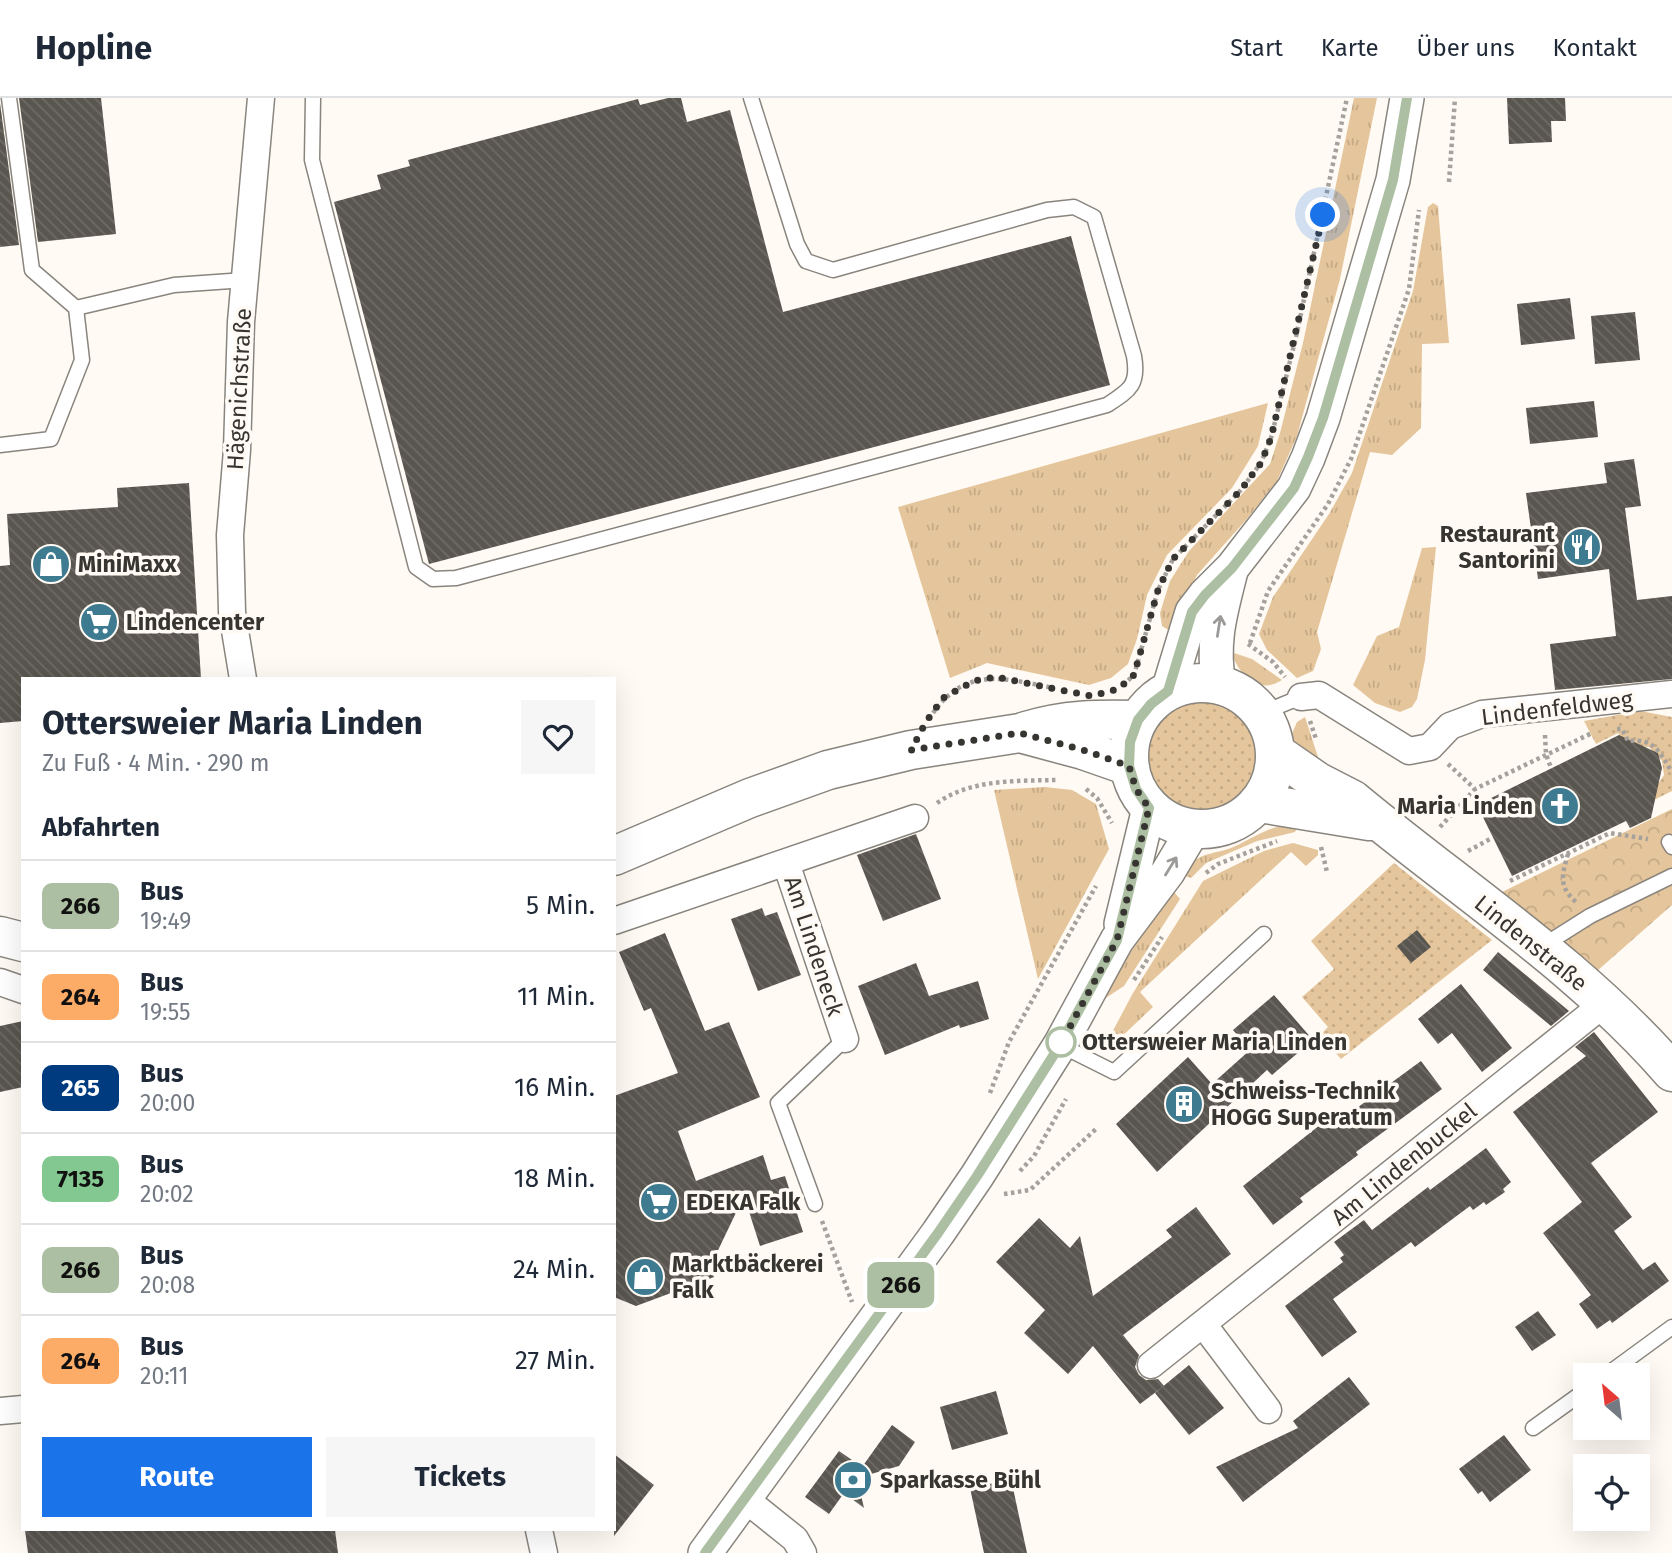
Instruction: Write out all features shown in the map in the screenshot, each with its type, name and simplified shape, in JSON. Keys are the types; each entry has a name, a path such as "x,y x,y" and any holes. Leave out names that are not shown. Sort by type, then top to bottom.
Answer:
{"main road":[{"path":"616,855 815,775 911,750 1020,733 1054,722 1088,719 1128,705 1151,704 1168,691 1184,685 1202,683 1236,690 1262,713 1272,731 1276,753 1275,768 1270,786 1260,803 1241,819 1218,828 1192,830 1169,822 1149,808 1136,789 1129,766 1128,705"},
{"path":"1020,733 1129,766"},
{"name":"Lindenstraße","path":"1276,753 1318,782 1353,800 1539,948 1605,1003 1672,1072"},
{"name":"Lindenstraße","path":"1260,803 1381,824"},
{"path":"0,936 21,941"}],"street":[{"name":"Hägenichstraße","path":"243,677 232,612 230,535 237,450 244,280 261,98"},
{"path":"1168,691 1192,612 1232,568 1294,488 1312,448 1393,180 1407,98"},
{"path":"1219,685 1215,660 1216,640 1232,568"},
{"name":"Lindenfeldweg","path":"1430,747 1450,726 1482,714 1672,694"},
{"path":"1301,697 1319,695 1409,751 1430,747"},
{"path":"1117,940 1149,808"},
{"name":"Am Lindeneck","path":"616,920 915,818"},
{"path":"705,1553 977,1176 1060,1045 1117,940 1168,872 1192,830"},
{"name":"Am Lindeneck","path":"786,863 845,1039"},
{"path":"0,982 21,989"},
{"name":"Am Lindenbuckel","path":"1152,1365 1605,1003"},
{"path":"1203,1324 1269,1410"},
{"path":"0,1411 21,1409"},
{"path":"745,1499 795,1539 803,1553"},
{"path":"539,1531 544,1553"}],"lane":[{"path":"0,445 51,439 82,360 76,308 32,270 9,98"},
{"path":"313,98 312,160 416,567 433,579 456,579 1107,405 1130,390 1137,372 1134,356 1094,217 1074,207 1047,209 833,270 806,261 797,244 751,98"},
{"path":"76,308 174,285 244,280"},
{"path":"1262,713 1301,697"},
{"path":"1539,948 1590,916 1672,876"},
{"path":"1060,1045 1114,1072 1264,934"},
{"name":"Am Lindeneck","path":"815,1205 778,1102 845,1039"},
{"path":"1623,1363 1672,1327"},
{"path":"1533,1428 1573,1399"}],"path":[{"path":"1128,705 1158,590 1173,559 1240,491 1261,463 1271,438 1296,337 1347,98"},
{"path":"1449,182 1455,98"},
{"path":"1249,644 1273,662 1301,697"},
{"path":"911,750 943,698 974,681 996,677 1064,690"},
{"path":"1610,730 1622,729 1628,741 1642,740 1655,746 1672,772"},
{"path":"1433,836 1475,789 1598,730"},
{"path":"1430,747 1475,789"},
{"path":"1546,754 1551,768"},
{"path":"915,818 948,795 990,782 1060,779"},
{"path":"1082,785 1097,798 1113,823 1113,833"},
{"path":"1506,883 1610,833 1671,844"},
{"path":"1458,857 1492,838"},
{"path":"1312,841 1321,847 1327,872"},
{"path":"1568,853 1562,877 1567,894 1590,916"},
{"path":"987,1102 1009,1042 1101,877"},
{"path":"999,1194 1030,1190 1097,1128"},
{"path":"815,1205 864,1335"}],"green space":[{"path":"1354,98 1377,98 1340,279 1297,436 1277,481 1197,575 1170,631 1162,626 1160,613 1170,581 1189,551 1270,464 1303,343"},
{"path":"1433,203 1438,206 1449,343 1422,344 1421,428 1392,455 1370,452 1317,632 1321,649 1313,671 1297,678 1267,650 1259,634 1273,597 1329,514 1352,473 1413,291 1428,207"},
{"path":"1268,403 1258,446 1232,488 1167,555 1147,595 1128,664 1111,678 1089,685 987,663 950,678 898,507"},
{"path":"1436,547 1425,660 1417,699 1412,707 1400,712 1375,703 1353,685 1377,636 1399,627 1422,548"},
{"path":"1231,652 1252,659 1282,680 1273,684 1257,684 1244,675"},
{"path":"1204,700 1226,705 1245,717 1257,736 1262,758 1257,780 1245,799 1226,811 1204,816 1182,811 1163,799 1151,780 1146,758 1151,736 1163,717 1182,705"},
{"path":"1640,711 1672,717 1672,791 1644,805 1664,775 1662,761 1649,747 1626,746 1618,733 1596,744 1584,721"},
{"path":"1305,717 1318,757 1316,765 1297,753 1291,736 1297,722"},
{"path":"1045,787 1072,790 1096,804 1109,849 1038,979 994,790"},
{"path":"1672,809 1672,905 1597,971 1498,894"},
{"path":"1299,823 1295,832 1257,841 1206,863 1191,878 1180,874 1202,857 1229,849 1273,828"},
{"path":"1293,843 1318,850 1318,855 1306,866 1291,852 1140,992 1153,1007 1117,1041 1108,1040 1133,993 1203,881 1264,851"},
{"path":"1394,863 1492,940 1341,1059 1320,1035 1328,1027 1302,997 1334,969 1311,941"},
{"path":"1170,887 1180,899 1124,986 1101,1001"}],"building":[{"path":"19,98 101,98 116,234 38,242"},
{"path":"668,98 681,98 687,122 730,110 783,312 1071,236 1110,385 429,564 334,202 381,189 377,175 410,166 408,160 638,99 640,105"},
{"path":"1507,98 1565,98 1566,121 1551,121 1552,142 1509,144"},
{"path":"0,103 19,245 0,247"},
{"path":"1570,298 1575,339 1521,345 1517,304"},
{"path":"1635,312 1640,360 1595,364 1591,316"},
{"path":"1594,401 1598,437 1530,444 1526,408"},
{"path":"1634,459 1641,506 1625,508 1637,600 1672,596 1672,679 1555,690 1550,644 1616,636 1609,569 1538,579 1526,493 1607,483 1604,463"},
{"name":"Lindencenter","path":"189,483 201,677 21,677 21,721 0,723 0,566 10,565 7,514 118,507 117,488"},
{"name":"Maria Linden","path":"1619,735 1658,753 1662,768 1651,818 1630,828 1626,821 1512,876 1477,805"},
{"path":"916,834 941,899 883,921 857,855"},
{"path":"762,908 765,916 777,912 801,975 758,991 731,919"},
{"path":"1417,930 1431,947 1411,963 1397,946"},
{"path":"665,933 705,1031 729,1022 760,1097 678,1131 696,1181 763,1155 771,1180 785,1176 803,1232 760,1246 744,1196 710,1267 714,1277 636,1306 616,1298 616,1095 678,1073 651,1008 644,1011 619,952"},
{"path":"1498,952 1569,1011 1551,1026 1483,970"},
{"path":"916,963 929,996 978,981 989,1019 960,1028 959,1025 885,1055 858,986"},
{"path":"1461,984 1512,1048 1482,1072 1452,1033 1438,1044 1418,1019"},
{"name":"Schweiss-Technik HOGG Superatum","path":"1274,995 1313,1040 1272,1075 1267,1070 1157,1172 1116,1124 1188,1057 1212,1084 1250,1050 1233,1030"},
{"path":"21,1021 21,1087 0,1092 0,1026"},
{"path":"1594,1032 1658,1112 1591,1163 1632,1217 1614,1231 1643,1270 1655,1262 1669,1281 1612,1323 1610,1320 1597,1329 1579,1304 1591,1295 1543,1233 1582,1202 1513,1112 1586,1056 1575,1047"},
{"path":"1421,1061 1442,1089 1356,1152 1358,1155 1300,1198 1303,1202 1273,1225 1243,1186 1330,1117 1335,1124"},
{"path":"1486,1148 1511,1182 1503,1189 1505,1192 1486,1205 1484,1202 1473,1210 1470,1206 1415,1247 1411,1242 1333,1299 1357,1332 1322,1357 1285,1306 1343,1262 1340,1258 1344,1255 1334,1242 1364,1220 1372,1230 1428,1187 1430,1190"},
{"path":"1196,1207 1231,1254 1123,1335 1139,1355 1135,1367 1139,1375 1146,1380 1158,1379 1164,1386 1140,1404 1093,1346 1068,1374 1024,1333 1045,1310 996,1262 1039,1218 1070,1248 1080,1236 1093,1296 1172,1237 1166,1230"},
{"path":"1538,1311 1556,1335 1532,1351 1515,1327"},
{"path":"1189,1365 1224,1408 1189,1435 1155,1393"},
{"path":"1349,1377 1370,1404 1243,1502 1216,1467 1298,1428 1293,1421"},
{"path":"996,1391 1008,1434 952,1450 940,1407"},
{"name":"Sparkasse Bühl","path":"892,1425 915,1442 899,1466 857,1478 864,1508 844,1493 829,1514 805,1497 839,1451 862,1467"},
{"path":"1504,1435 1531,1470 1490,1502 1482,1491 1478,1494 1459,1469"},
{"path":"616,1456 654,1485 614,1536 616,1531"},
{"path":"1011,1479 1027,1553 984,1553 970,1488"},
{"path":"25,1531 335,1531 338,1553 28,1553"}],"bus line":[{"name":"266","path":"705,1553 791,1432 911,1272 977,1176 1060,1045 1117,940 1149,808 1136,789 1129,766 1130,742 1138,720 1151,704 1168,691 1192,612 1232,568 1294,488 1308,457 1323,418 1393,180 1407,98"}],"place":[{"name":"Restaurant Santorini","path":"1582,547"},
{"name":"MiniMaxx","path":"51,564"},
{"name":"Lindencenter","path":"99,622"},
{"name":"Maria Linden","path":"1560,806"},
{"name":"Ottersweier Maria Linden","path":"1061,1042"},
{"name":"Schweiss-Technik HOGG Superatum","path":"1184,1104"},
{"name":"EDEKA Falk","path":"659,1202"},
{"name":"Marktbäckerei Falk","path":"645,1277"},
{"name":"Sparkasse Bühl","path":"853,1480"}],"route":[{"path":"1061,1042 1060,1045 1117,940 1137,860 1149,808 1136,789 1129,766 1020,733 911,750 943,698 974,681 996,677 1091,696 1118,689 1134,675 1158,590 1173,559 1240,491 1261,463 1271,438 1323,215"}]}
